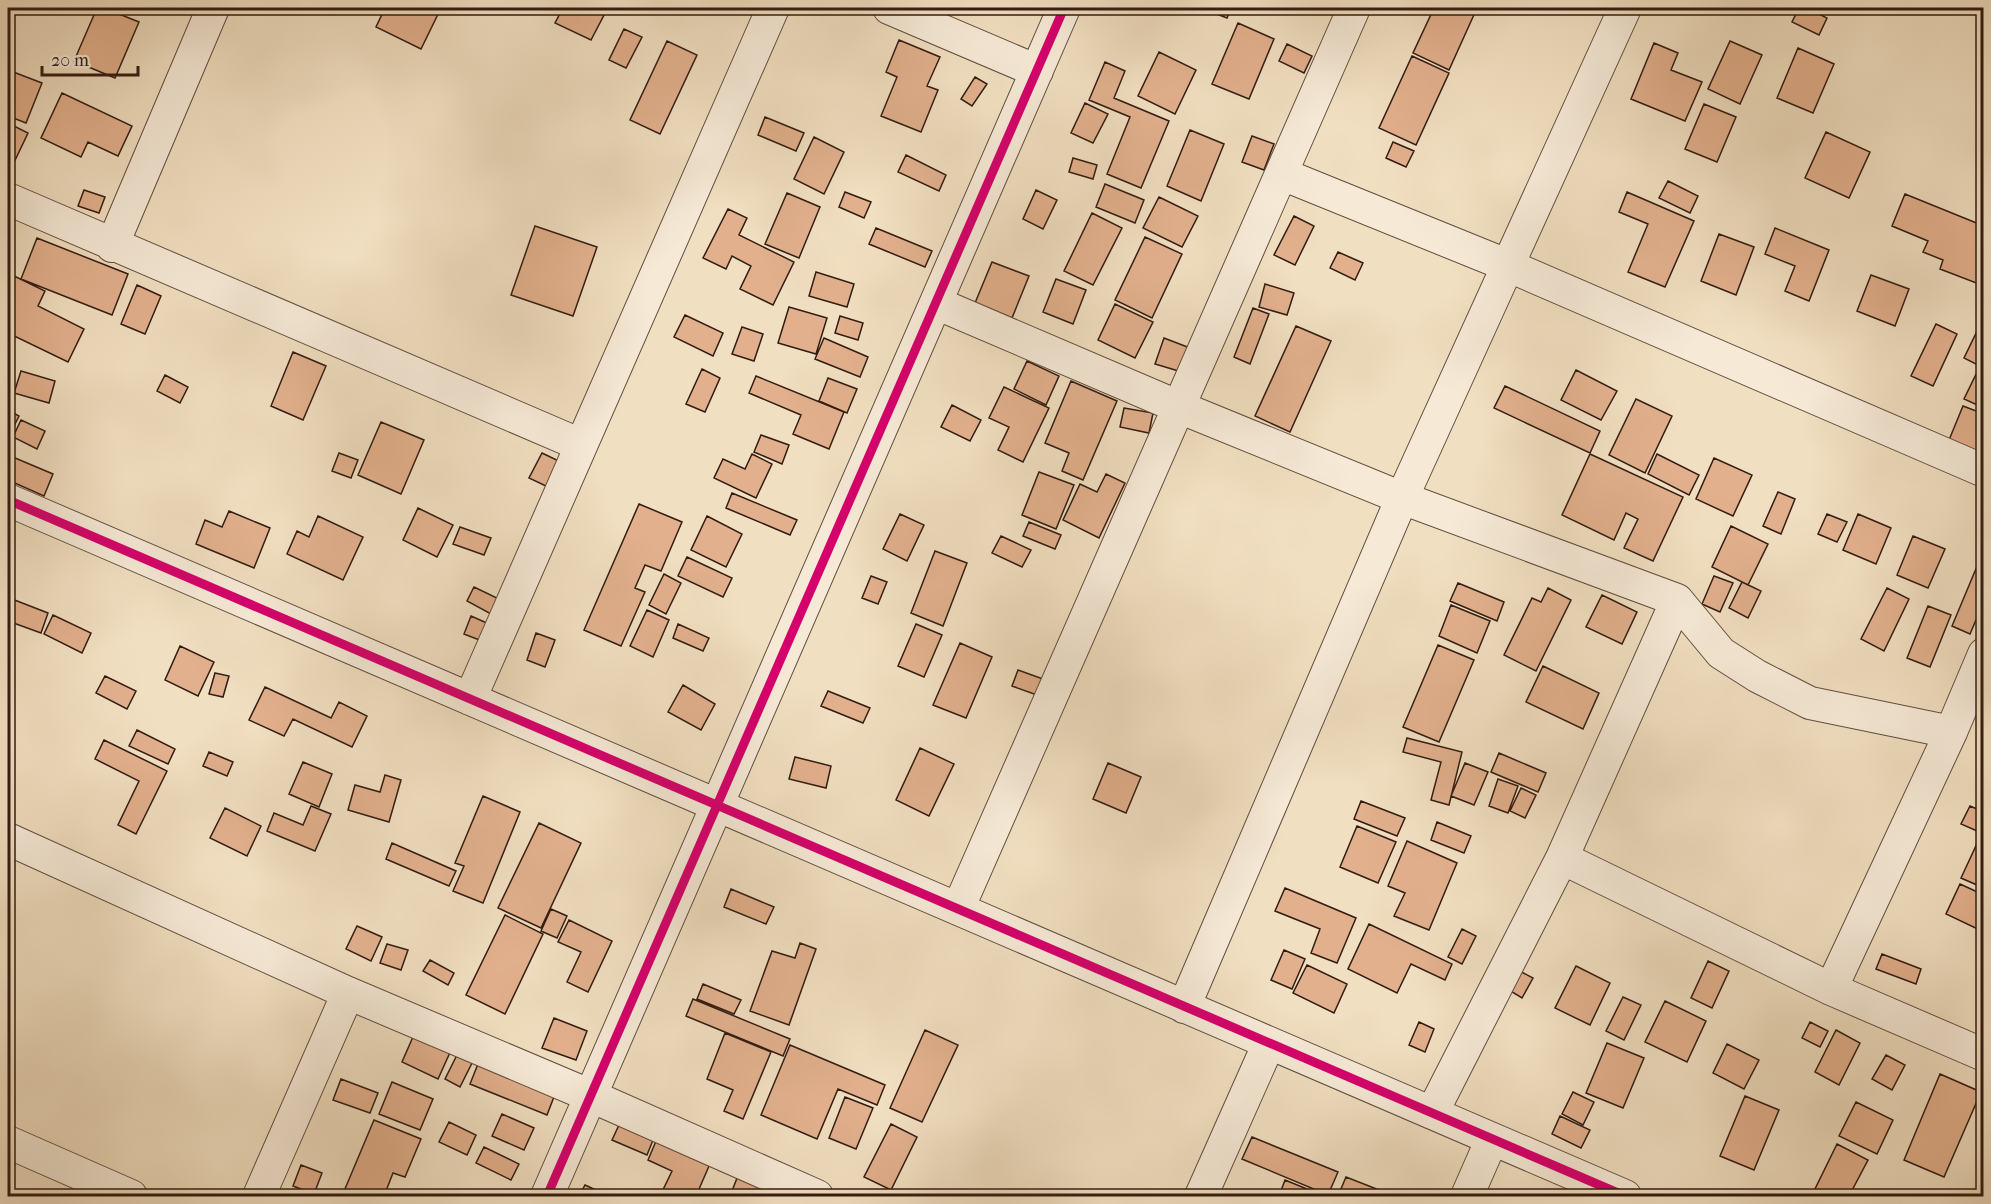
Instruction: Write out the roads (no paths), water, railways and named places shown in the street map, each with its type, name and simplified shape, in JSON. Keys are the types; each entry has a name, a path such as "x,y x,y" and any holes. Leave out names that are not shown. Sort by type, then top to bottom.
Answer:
{"street":[{"path":"112,246 213,8"},
{"path":"470,699 774,8"},
{"path":"889,8 1037,71"},
{"path":"547,1197 1064,8"},
{"path":"958,909 1354,8"},
{"path":"1184,1006 1402,498 1625,8"},
{"path":"1282,174 1509,266 1983,471"},
{"path":"8,199 112,246 581,445"},
{"path":"936,303 1179,407 1402,498 1677,600 1721,653 1757,676 1810,703 1951,732"},
{"path":"8,500 1625,1197"},
{"path":"1432,1113 1562,858 1677,600"},
{"path":"1831,989 1951,732 1983,654"},
{"path":"8,839 348,993 591,1096 817,1197"},
{"path":"1562,858 1831,989 1983,1055"},
{"path":"259,1197 348,993"},
{"path":"1201,1197 1269,1043"},
{"path":"1467,1197 1492,1139"},
{"path":"8,1142 131,1197"}]}
